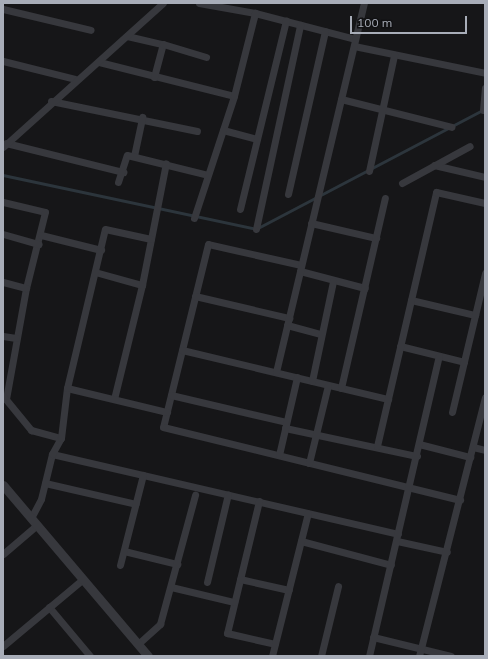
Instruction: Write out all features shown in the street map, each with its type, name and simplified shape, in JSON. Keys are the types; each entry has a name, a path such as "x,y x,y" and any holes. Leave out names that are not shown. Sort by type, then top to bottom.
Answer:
{"street":[{"path":"5,145 75,79 99,62 163,3"},
{"path":"199,3 255,13 300,24 325,31 354,43 394,54 485,73"},
{"path":"276,372 364,3"},
{"path":"3,9 91,30"},
{"path":"194,218 234,96 255,13"},
{"path":"240,209 286,21"},
{"path":"256,229 300,24"},
{"path":"288,194 325,31"},
{"path":"127,36 163,44 206,57"},
{"path":"154,77 163,44"},
{"path":"369,171 394,54"},
{"path":"3,62 75,79"},
{"path":"99,62 234,96"},
{"path":"483,110 485,88"},
{"path":"341,99 452,127"},
{"path":"51,101 142,118 197,131"},
{"path":"134,156 142,118"},
{"path":"223,130 257,139"},
{"path":"5,145 123,172"},
{"path":"402,184 470,146"},
{"path":"118,182 123,172 127,155 166,163 208,175"},
{"path":"114,399 142,285 166,163"},
{"path":"434,165 485,177"},
{"path":"377,446 436,192 485,203"},
{"path":"341,388 385,198"},
{"path":"3,202 45,212 39,244 26,288 4,398 31,430 61,438"},
{"path":"311,223 376,238"},
{"path":"3,554 34,521 52,454 61,438 67,388 105,229 151,239"},
{"path":"3,234 39,244"},
{"path":"41,235 100,250"},
{"path":"365,288 333,281 301,268 208,244 163,427 460,500"},
{"path":"95,272 142,285"},
{"path":"452,412 475,315 484,286 485,273"},
{"path":"312,381 320,334 333,281"},
{"path":"3,282 26,288"},
{"path":"195,296 288,322 320,334"},
{"path":"410,300 475,315"},
{"path":"3,336 16,338"},
{"path":"400,346 464,362"},
{"path":"182,350 388,399"},
{"path":"369,656 410,487 439,356"},
{"path":"279,455 297,377"},
{"path":"309,462 328,385"},
{"path":"67,388 167,412"},
{"path":"171,395 286,425 417,456"},
{"path":"420,652 460,500 485,397"},
{"path":"419,444 470,457"},
{"path":"473,447 485,450"},
{"path":"52,454 398,534"},
{"path":"120,565 143,475"},
{"path":"44,484 136,504"},
{"path":"3,485 148,656"},
{"path":"207,582 228,494"},
{"path":"138,644 160,624 196,495"},
{"path":"259,502 227,632 275,644"},
{"path":"272,656 308,513"},
{"path":"301,541 391,565"},
{"path":"397,542 446,552"},
{"path":"124,551 177,564"},
{"path":"3,646 83,579"},
{"path":"240,579 289,590"},
{"path":"321,656 338,586"},
{"path":"171,587 234,602"},
{"path":"49,607 90,656"},
{"path":"373,637 420,652 451,656"}],"waterway":[{"path":"3,175 256,229 483,110"}]}
